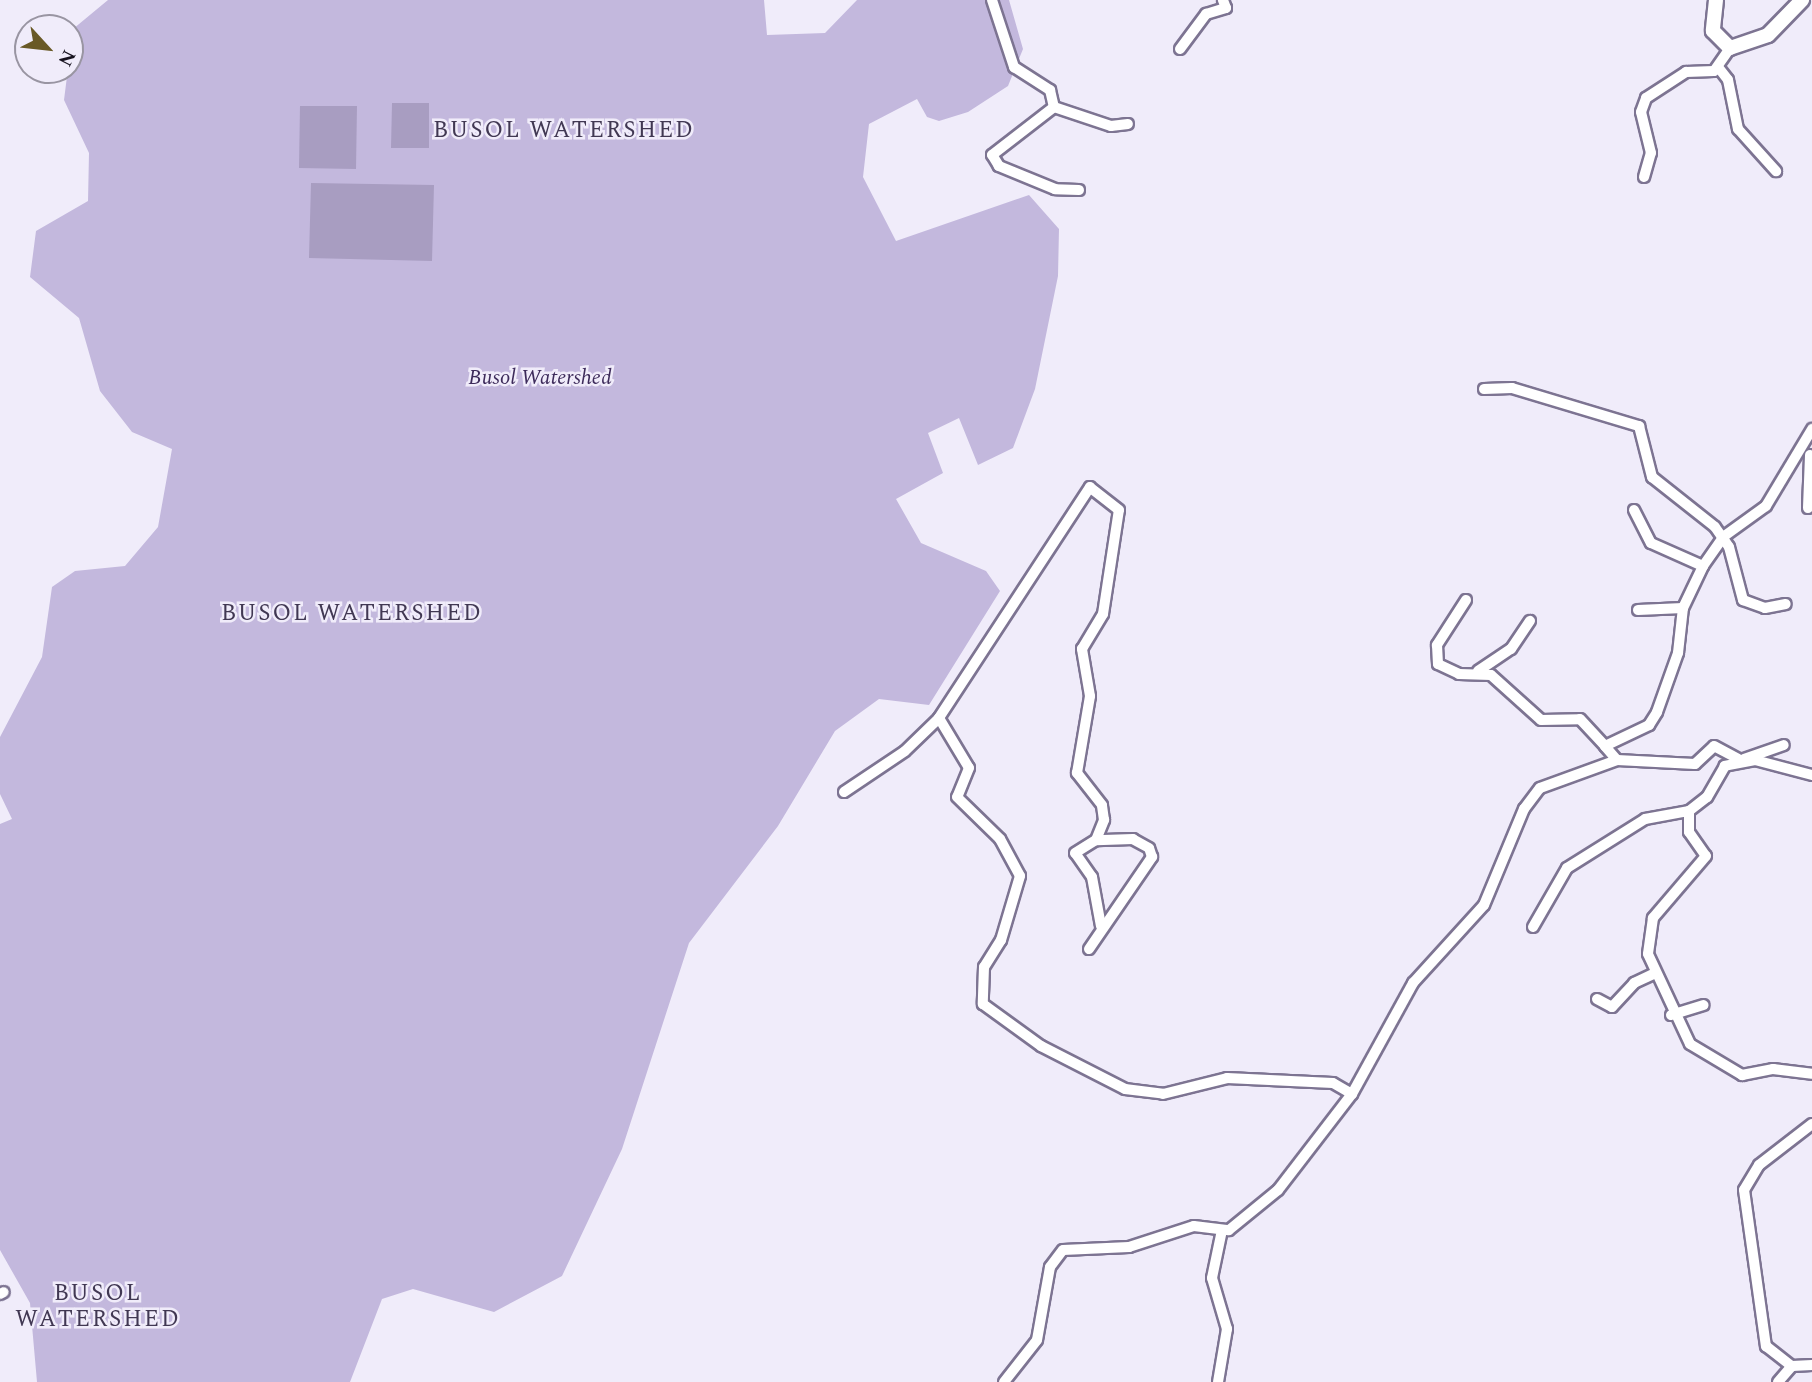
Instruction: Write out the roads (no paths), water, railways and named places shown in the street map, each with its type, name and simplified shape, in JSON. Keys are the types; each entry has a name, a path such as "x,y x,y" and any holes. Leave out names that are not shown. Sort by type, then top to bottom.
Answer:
{"main road":[{"path":"1716,0 1713,31 1730,48 1768,34 1802,0"}],"street":[{"path":"992,0 1014,67 1050,90 1054,107"},
{"path":"1180,49 1206,14 1226,8 1223,0"},
{"path":"1644,177 1651,153 1641,113 1646,98 1686,72 1718,67 1730,48"},
{"path":"1718,67 1728,80 1738,129 1776,171"},
{"path":"1054,107 1111,126 1128,124"},
{"path":"1054,107 999,145 993,160 1055,189 1079,190"},
{"path":"1483,389 1512,388 1639,426 1652,477 1723,537 1735,557 1736,592 1743,600 1765,608 1786,604"},
{"path":"1808,508 1807,454 1812,429"},
{"path":"1605,746 1654,720 1678,653 1683,608 1703,566 1723,537 1766,506 1807,454"},
{"path":"844,792 905,751 939,718 1085,492 1094,488 1113,500 1118,523 1103,614 1082,649 1090,696 1077,772 1102,804 1096,839"},
{"path":"1634,510 1651,542 1703,566"},
{"path":"1466,600 1434,658 1459,674 1478,671 1511,649 1530,621"},
{"path":"1638,610 1683,608"},
{"path":"1478,671 1506,686 1541,720 1580,719 1617,760"},
{"path":"939,718 969,768 957,797 1000,839 1020,876 1001,940 979,983 983,1004 1041,1046 1125,1089 1163,1094 1227,1078 1333,1083 1352,1094"},
{"path":"1004,1382 1037,1340 1050,1267 1063,1250 1129,1247 1194,1226 1222,1230 1236,1228 1268,1200 1352,1094 1413,983 1484,905 1533,795 1570,773 1617,760 1695,765 1720,745 1741,759 1812,775"},
{"path":"1533,927 1567,868 1645,819 1689,811 1741,759 1784,745"},
{"path":"1689,811 1689,832 1706,856 1653,918 1648,954 1653,974 1671,1015 1690,1044 1742,1075 1773,1069 1812,1074"},
{"path":"1089,949 1101,926 1152,853 1133,839 1096,839 1074,853 1092,877 1101,926"},
{"path":"1597,999 1612,1007 1634,983 1653,974"},
{"path":"1671,1015 1704,1005"},
{"path":"1812,1124 1759,1165 1744,1189 1766,1346 1792,1366 1812,1365"},
{"path":"1218,1382 1227,1329 1212,1278 1222,1230"},
{"path":"1778,1382 1792,1366"}],"district":[{"name":"BUSOL WATERSHED","path":"564,131"},
{"name":"BUSOL WATERSHED","path":"352,614"},
{"name":"BUSOL WATERSHED","path":"98,1307"}],"park label":[{"name":"Busol Watershed","path":"540,378"}]}
